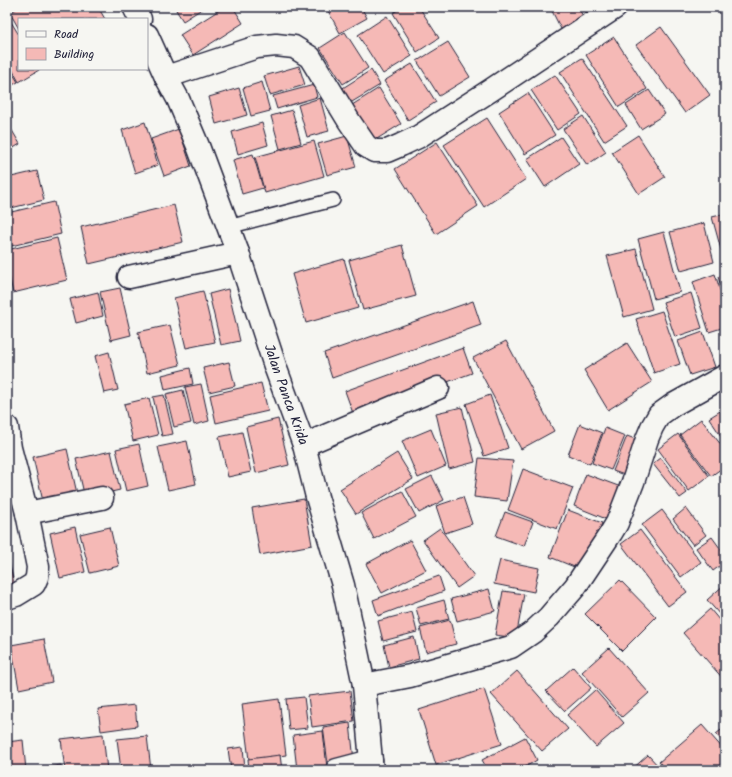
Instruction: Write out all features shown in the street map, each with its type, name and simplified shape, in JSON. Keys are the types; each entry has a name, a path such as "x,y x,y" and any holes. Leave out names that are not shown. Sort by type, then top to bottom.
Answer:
{"street":[{"path":"134,7 140,18"},
{"path":"166,77 257,47 276,45 294,46 310,57 366,146 374,150 387,151 418,137 616,7"},
{"name":"Jalan Panca Krida","path":"148,37 178,99 198,146 238,253 276,369 304,445 317,497 343,585 364,685 372,765"},
{"path":"129,277 238,253"},
{"path":"364,685 410,676 510,647 533,632 576,587 612,533 633,482 647,439 659,416 673,405 725,376"},
{"path":"304,445 438,388"},
{"path":"7,427 10,448 27,513 38,567 37,577 34,584 16,595 7,598"},
{"path":"27,513 102,498"},
{"path":"337,770 372,765"}],"lane":[{"path":"228,227 333,200"}],"building":[{"path":"19,7 98,7 104,18 18,18 18,27 10,13"},
{"path":"180,7 205,7 183,21 176,10"},
{"path":"224,7 233,7 243,23 193,55 180,35"},
{"path":"326,7 361,7 367,18 340,33"},
{"path":"402,7 419,7 439,38 417,52 393,13"},
{"path":"550,7 578,7 586,22 563,33"},
{"path":"387,16 412,56 383,74 358,35"},
{"path":"8,17 18,33 18,70 39,70 19,82 7,60"},
{"path":"661,27 710,95 685,113 636,45"},
{"path":"345,32 368,68 343,84 320,48"},
{"path":"614,37 647,89 619,107 586,55"},
{"path":"448,42 470,77 439,96 417,61"},
{"path":"582,58 627,126 604,141 560,72"},
{"path":"7,64 18,82 7,88"},
{"path":"412,64 436,102 408,120 384,81"},
{"path":"299,66 305,85 270,95 264,76"},
{"path":"371,70 380,85 347,105 338,91"},
{"path":"555,75 581,114 557,130 531,90"},
{"path":"262,82 270,111 251,116 243,88"},
{"path":"314,85 317,97 277,109 273,96"},
{"path":"239,88 247,115 216,124 209,97"},
{"path":"379,88 401,124 372,142 349,107"},
{"path":"649,90 665,114 641,129 626,105"},
{"path":"528,93 555,135 525,154 499,112"},
{"path":"320,98 329,131 307,137 298,105"},
{"path":"292,110 301,143 280,149 271,116"},
{"path":"583,116 606,152 587,165 563,129"},
{"path":"487,118 526,179 484,207 444,145"},
{"path":"7,122 20,144 7,152"},
{"path":"145,122 158,165 135,173 122,130"},
{"path":"262,123 268,145 238,154 232,132"},
{"path":"179,129 191,166 164,176 151,139"},
{"path":"638,135 665,177 639,194 612,152"},
{"path":"347,136 356,167 327,175 318,144"},
{"path":"561,137 579,164 545,187 527,159"},
{"path":"314,141 324,176 265,193 255,157"},
{"path":"437,142 478,206 436,234 395,169"},
{"path":"253,154 263,188 242,194 233,160"},
{"path":"37,171 44,200 7,209 7,178"},
{"path":"54,202 61,234 7,247 7,213"},
{"path":"174,205 183,242 89,264 81,227"},
{"path":"725,214 725,264 712,217"},
{"path":"704,223 714,262 681,271 670,232"},
{"path":"664,232 680,292 654,299 638,239"},
{"path":"57,238 67,280 13,293 7,266 7,250"},
{"path":"402,245 416,296 363,310 349,260"},
{"path":"636,249 652,309 624,317 607,256"},
{"path":"344,259 358,308 306,323 292,274"},
{"path":"715,274 725,305 725,327 709,332 693,282"},
{"path":"725,274 725,297 718,277"},
{"path":"120,288 131,335 111,340 100,292"},
{"path":"228,289 240,341 221,345 209,294"},
{"path":"203,291 215,342 186,348 174,298"},
{"path":"98,292 103,316 76,323 70,299"},
{"path":"691,293 702,328 675,337 663,302"},
{"path":"473,301 481,325 332,378 324,353"},
{"path":"662,311 680,364 654,373 636,319"},
{"path":"170,325 180,365 147,373 138,332"},
{"path":"703,332 715,367 690,375 678,341"},
{"path":"506,341 554,431 521,449 473,358"},
{"path":"627,343 652,382 608,410 584,370"},
{"path":"463,348 472,373 354,416 345,391"},
{"path":"109,352 118,390 104,393 95,356"},
{"path":"229,362 235,386 209,392 203,368"},
{"path":"190,368 193,384 165,390 162,375"},
{"path":"261,383 268,411 216,423 210,395"},
{"path":"201,384 209,421 194,425 185,387"},
{"path":"183,390 191,423 174,427 166,394"},
{"path":"164,395 173,434 162,436 153,397"},
{"path":"490,395 508,448 484,456 466,404"},
{"path":"149,398 158,435 133,441 124,404"},
{"path":"462,407 475,462 449,469 436,413"},
{"path":"725,408 725,442 709,418"},
{"path":"278,419 289,465 256,473 246,427"},
{"path":"701,419 725,450 725,466 711,476 680,435"},
{"path":"580,424 602,433 590,464 568,455"},
{"path":"605,428 625,436 611,470 592,463"},
{"path":"431,429 446,466 418,478 402,441"},
{"path":"242,432 251,472 228,477 219,437"},
{"path":"678,434 709,476 689,491 658,449"},
{"path":"627,436 643,442 630,477 613,471"},
{"path":"187,441 196,484 168,490 158,447"},
{"path":"139,444 148,486 126,491 116,449"},
{"path":"67,449 78,498 44,506 33,457"},
{"path":"111,451 120,490 85,498 76,459"},
{"path":"397,453 413,479 356,514 340,489"},
{"path":"479,458 513,461 507,501 474,497"},
{"path":"661,458 687,493 680,498 653,464"},
{"path":"523,469 573,488 557,529 508,510"},
{"path":"586,474 629,490 616,523 574,506"},
{"path":"432,476 444,500 419,513 406,489"},
{"path":"402,491 416,517 374,539 361,513"},
{"path":"463,497 472,524 445,533 436,506"},
{"path":"304,499 312,545 260,555 252,508"},
{"path":"686,508 706,535 693,545 673,519"},
{"path":"568,510 602,523 584,571 550,557"},
{"path":"662,510 701,562 681,577 642,525"},
{"path":"505,512 533,522 524,546 496,536"},
{"path":"75,527 85,572 60,578 50,533"},
{"path":"110,527 119,566 90,573 80,534"},
{"path":"440,528 474,576 457,588 423,540"},
{"path":"640,530 687,592 668,606 621,544"},
{"path":"712,537 725,555 725,562 713,571 696,548"},
{"path":"410,540 426,570 382,593 366,564"},
{"path":"7,553 15,587 7,588"},
{"path":"500,560 539,568 534,592 494,584"},
{"path":"439,576 444,591 378,616 373,600"},
{"path":"620,580 656,617 622,651 585,614"},
{"path":"725,584 725,613 721,616 707,600"},
{"path":"489,589 495,611 457,621 451,599"},
{"path":"503,591 524,594 516,638 495,635"},
{"path":"444,600 449,619 421,626 416,608"},
{"path":"710,609 725,627 725,681 683,633"},
{"path":"412,612 417,632 383,641 378,621"},
{"path":"450,620 456,644 426,652 420,628"},
{"path":"414,637 419,659 389,667 384,645"},
{"path":"44,639 52,682 19,689 11,645"},
{"path":"609,648 649,693 622,717 582,672"},
{"path":"573,667 591,688 565,711 546,691"},
{"path":"517,671 568,729 542,751 491,694"},
{"path":"484,689 502,744 436,765 419,710"},
{"path":"595,690 624,723 596,747 567,715"},
{"path":"350,691 354,721 312,727 308,696"},
{"path":"304,697 308,728 289,730 286,699"},
{"path":"279,699 286,755 249,760 242,704"},
{"path":"135,705 137,726 101,731 98,709"},
{"path":"350,723 354,761 328,764 323,727"},
{"path":"702,725 725,751 725,770 666,770 659,762"},
{"path":"725,727 725,744 716,734"},
{"path":"323,731 327,768 297,770 293,735"},
{"path":"103,734 107,770 65,770 61,739"},
{"path":"147,736 151,770 121,770 117,739"},
{"path":"525,737 537,760 520,770 488,770 482,760"},
{"path":"23,740 26,770 7,770 7,742"},
{"path":"243,747 245,770 231,770 228,749"},
{"path":"280,755 282,770 249,770 248,759"},
{"path":"648,755 662,770 631,770"},
{"path":"61,765 61,770 47,770 47,767"}]}
